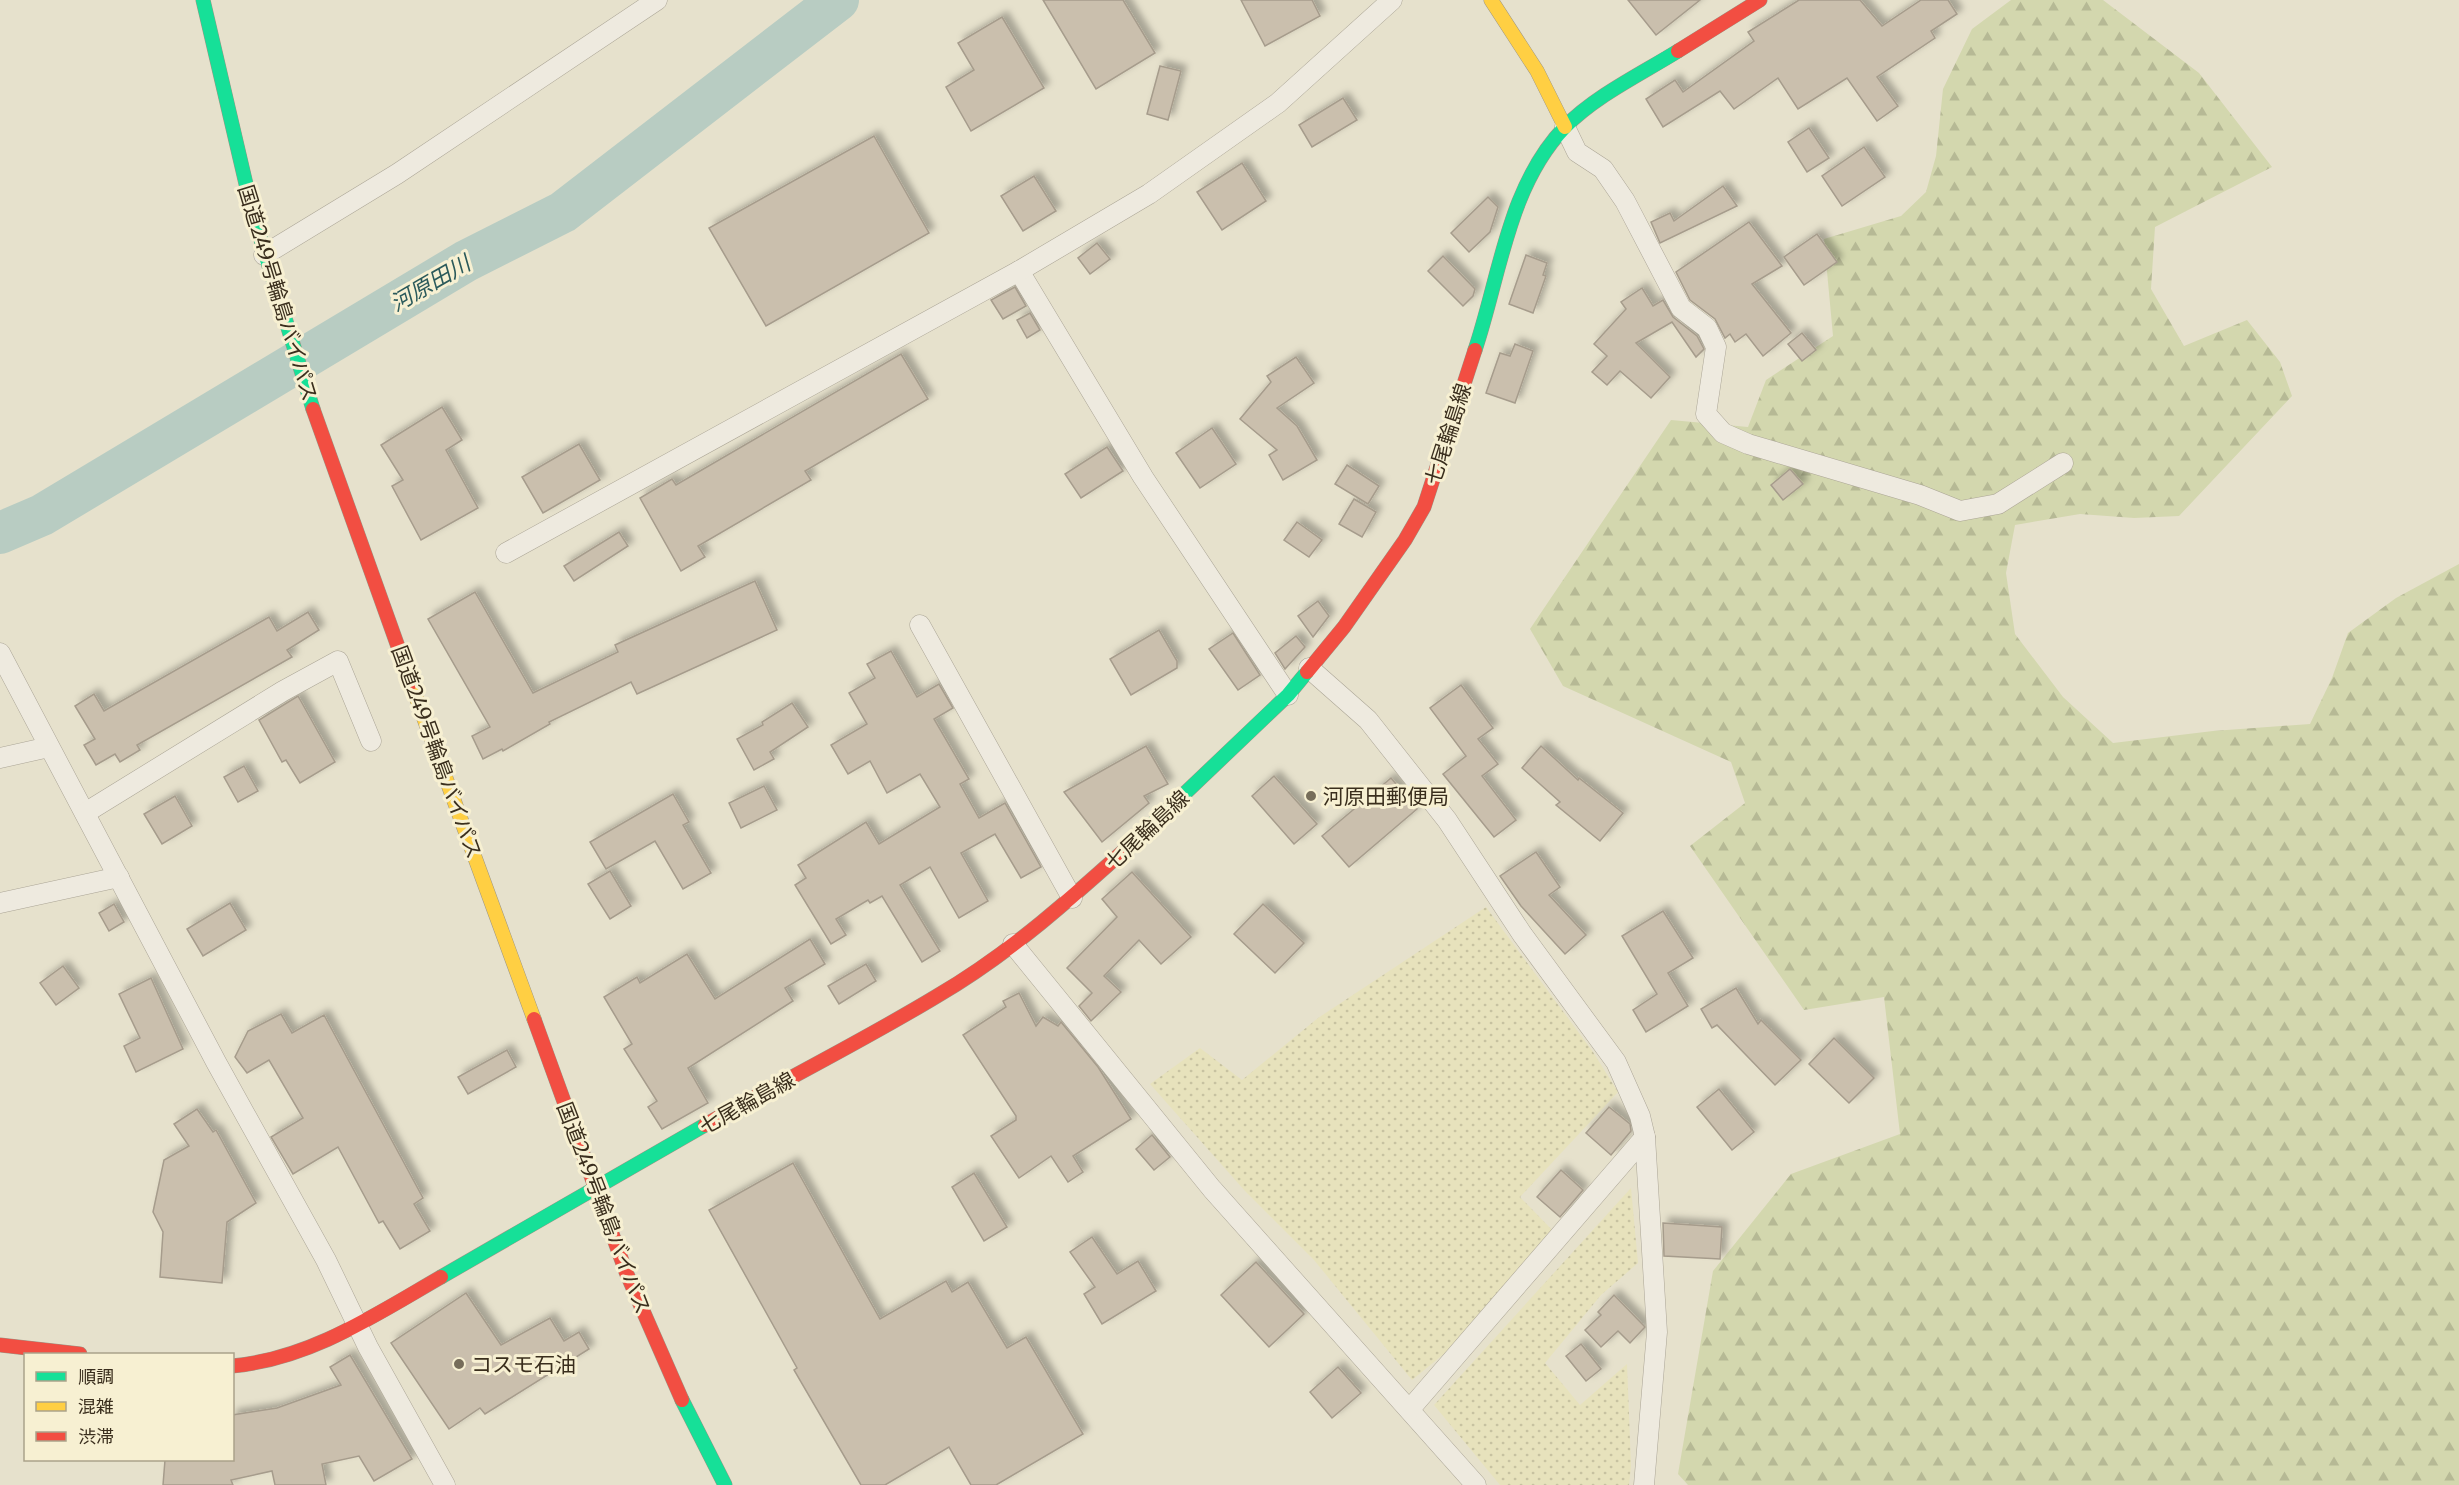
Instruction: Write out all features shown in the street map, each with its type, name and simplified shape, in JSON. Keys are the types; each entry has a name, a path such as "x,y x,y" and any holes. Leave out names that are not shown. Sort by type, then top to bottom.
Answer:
{"main road":[{"name":"国道249号輪島バイパス","path":"203,0 228,114 264,255 329,460 596,1189 672,1384 725,1485"},
{"path":"1491,0 1537,71 1566,127"},
{"name":"七尾輪島線","path":"234,1366 254,1365 292,1357 358,1325 938,996 1013,944 1072,898 1288,695 1344,627 1405,540 1424,507 1487,315 1511,222 1535,170 1566,127 1635,76 1760,0"},
{"path":"0,1345 71,1353"}],"street":[{"path":"264,255 397,174 657,0"},
{"path":"506,553 1019,271 1149,194 1278,103 1392,0"},
{"path":"1566,127 1577,152 1603,169 1625,201 1682,308 1707,328 1716,347 1706,414 1723,433 1748,444 1920,495 1960,511 1998,504 2063,463"},
{"path":"1019,271 1143,477 1288,695"},
{"path":"920,625 1072,898"},
{"path":"0,653 216,1062 326,1260 368,1347 445,1485"},
{"path":"85,813 284,691 338,661 370,741"},
{"path":"1308,668 1368,720 1447,820 1522,934 1616,1062 1640,1116 1646,1137 1657,1332 1644,1485"},
{"path":"0,758 50,747"},
{"path":"0,903 119,877"},
{"path":"1013,944 1212,1190 1476,1485"},
{"path":"1410,1409 1646,1137"}],"shaded area":[{"path":"1486,907 1593,1052 1618,1092 1520,1197 1555,1233 1445,1353 1412,1380 1314,1260 1245,1191 1150,1084 1200,1048 1242,1080 1318,1018"},
{"path":"1631,1188 1638,1263 1601,1295 1545,1363 1580,1405 1627,1364 1631,1466 1629,1485 1500,1485 1434,1405"}],"green space":[{"path":"2011,0 2103,0 2199,73 2272,167 2155,227 2151,289 2184,346 2247,320 2280,362 2292,396 2179,516 2134,518 2080,514 2015,525 2006,573 2015,634 2063,697 2113,743 2213,731 2310,724 2332,678 2348,633 2396,598 2459,564 2459,1485 1688,1485 1678,1474 1713,1271 1791,1174 1900,1134 1884,997 1804,1010 1690,846 1745,803 1731,762 1563,686 1530,629 1671,420 1748,427 1766,380 1833,336 1824,239 1901,216 1926,192 1936,156 1943,89 1972,29"}],"building":[{"path":"1043,0 1123,0 1155,53 1096,89"},
{"path":"1241,0 1312,0 1320,16 1265,46"},
{"path":"1628,0 1700,0 1656,35"},
{"path":"1799,0 1860,0 1882,26 1921,0 1948,0 1957,14 1931,31 1935,38 1877,77 1898,106 1877,121 1847,78 1798,109 1778,78 1734,109 1720,91 1663,127 1646,99 1675,80 1683,92 1754,41 1748,32"},
{"path":"1002,17 1044,88 971,131 946,87 974,70 958,43"},
{"path":"1160,66 1181,71 1168,120 1147,114"},
{"path":"1343,98 1357,120 1312,147 1299,125"},
{"path":"1809,128 1829,158 1807,172 1788,142"},
{"path":"874,136 929,233 766,326 709,228"},
{"path":"1864,147 1885,177 1842,206 1822,176"},
{"path":"1242,163 1266,201 1222,230 1197,192"},
{"path":"1034,176 1056,211 1023,231 1001,196"},
{"path":"1723,186 1737,206 1660,243 1651,222 1670,213 1674,221"},
{"path":"1488,197 1498,207 1490,232 1469,252 1451,233"},
{"path":"1749,222 1782,266 1752,284 1791,333 1763,356 1746,334 1735,342 1730,334 1725,338 1715,319 1690,300 1676,272"},
{"path":"1817,234 1837,262 1804,285 1784,257"},
{"path":"1097,243 1110,259 1090,274 1078,258"},
{"path":"1526,255 1547,263 1543,275 1546,276 1533,313 1509,304"},
{"path":"1443,256 1475,289 1473,296 1463,306 1428,271"},
{"path":"1015,287 1026,306 1003,319 991,300"},
{"path":"1642,288 1653,306 1663,300 1673,317 1697,336 1704,349 1696,357 1672,322 1636,343 1670,377 1651,398 1620,371 1607,385 1592,372 1607,356 1594,344 1626,309 1621,302"},
{"path":"1030,313 1040,330 1027,338 1017,320"},
{"path":"1802,333 1816,350 1802,361 1788,344"},
{"path":"1515,344 1533,351 1515,403 1486,393 1500,353 1510,356"},
{"path":"901,354 928,399 805,471 811,480 698,546 705,557 681,571 640,498 672,479 676,485"},
{"path":"1296,357 1314,383 1277,408 1297,426 1317,460 1283,480 1269,455 1277,450 1240,419 1271,382 1267,376"},
{"path":"442,407 462,440 446,450 478,508 421,540 392,486 403,480 381,445"},
{"path":"1212,428 1236,464 1200,488 1176,453"},
{"path":"579,444 600,480 543,513 522,477"},
{"path":"1107,447 1123,471 1081,498 1065,474"},
{"path":"1347,465 1379,486 1368,504 1335,484"},
{"path":"1790,469 1803,484 1783,500 1771,485"},
{"path":"1354,499 1376,512 1362,537 1339,524"},
{"path":"1297,522 1322,540 1309,557 1284,540"},
{"path":"619,532 628,546 574,581 564,566"},
{"path":"755,581 777,630 637,694 631,682 549,722 550,724 503,751 502,749 483,759 472,736 490,727 428,619 475,592 533,693 618,652 615,645"},
{"path":"1318,601 1329,616 1313,637 1298,616"},
{"path":"308,612 319,630 287,650 292,657 137,745 140,750 120,762 115,754 96,765 84,745 95,739 75,706 94,694 104,711 269,617 277,631"},
{"path":"1159,630 1177,661 1177,668 1131,695 1110,659"},
{"path":"1233,633 1260,675 1238,690 1209,649"},
{"path":"1296,636 1305,647 1285,669 1275,653"},
{"path":"891,651 917,697 939,684 953,708 934,719 969,779 960,784 979,818 1005,803 1041,867 1021,878 995,834 961,853 988,901 959,918 930,867 900,885 940,951 922,962 882,896 870,903 868,900 836,919 846,935 831,944 795,885 806,878 798,865 866,822 879,844 940,807 920,774 887,793 870,761 848,774 831,745 867,724 849,693 875,678 867,664"},
{"path":"1461,685 1493,728 1478,739 1498,764 1482,776 1516,820 1494,837 1443,774 1466,756 1430,708"},
{"path":"298,696 335,762 300,783 286,760 282,762 259,720"},
{"path":"792,703 808,727 770,752 774,759 754,770 737,739 763,725 762,722"},
{"path":"1146,746 1168,784 1144,796 1149,803 1102,842 1064,792"},
{"path":"1541,746 1578,780 1579,778 1623,813 1600,841 1556,805 1560,802 1522,768"},
{"path":"244,766 258,791 238,802 224,777"},
{"path":"1274,776 1317,824 1294,844 1252,796"},
{"path":"1391,778 1417,809 1349,867 1322,836"},
{"path":"764,786 777,810 741,828 729,803"},
{"path":"673,794 689,822 683,825 711,873 683,889 655,841 606,869 590,842"},
{"path":"175,796 192,826 162,844 144,814"},
{"path":"1536,852 1560,887 1549,895 1586,935 1565,954 1521,906 1500,876"},
{"path":"610,871 631,906 610,919 588,884"},
{"path":"1132,872 1191,937 1161,964 1139,940 1104,976 1121,992 1091,1021 1079,1006 1092,993 1067,968 1117,917 1102,899"},
{"path":"230,903 246,930 203,956 187,929"},
{"path":"114,904 124,922 109,931 99,913"},
{"path":"1263,904 1304,943 1275,973 1234,934"},
{"path":"1663,911 1693,958 1668,973 1688,1006 1646,1032 1633,1010 1657,994 1622,936"},
{"path":"810,939 825,964 785,988 793,1001 688,1068 708,1103 662,1129 648,1107 657,1101 624,1049 632,1044 604,997 637,977 640,983 687,954 715,999"},
{"path":"866,964 876,981 839,1004 828,986"},
{"path":"63,966 79,988 56,1005 40,983"},
{"path":"151,978 183,1049 136,1072 124,1046 140,1038 119,994"},
{"path":"1736,988 1758,1024 1761,1020 1801,1060 1775,1085 1717,1025 1712,1028 1701,1009"},
{"path":"1019,993 1036,1026 1043,1017 1058,1026 1061,1022 1098,1067 1131,1119 1073,1156 1083,1172 1068,1182 1051,1156 1019,1178 991,1136 1016,1120 1016,1116 963,1035 1006,1007 1003,1001"},
{"path":"281,1014 292,1033 324,1015 423,1198 414,1204 430,1231 400,1249 383,1221 379,1223 338,1147 293,1174 271,1137 303,1118 269,1060 247,1073 235,1057 248,1031"},
{"path":"1834,1038 1874,1078 1849,1103 1809,1064"},
{"path":"507,1050 516,1067 468,1094 458,1077"},
{"path":"1719,1089 1754,1132 1732,1150 1697,1107"},
{"path":"1609,1107 1630,1124 1631,1131 1611,1155 1586,1133"},
{"path":"197,1109 213,1132 216,1130 256,1203 227,1222 222,1283 160,1277 163,1232 153,1212 164,1160 189,1146 174,1124"},
{"path":"1152,1135 1170,1157 1154,1170 1136,1149"},
{"path":"793,1163 880,1319 946,1281 952,1292 968,1282 1007,1348 1026,1337 1083,1434 996,1485 971,1485 949,1447 885,1485 861,1485 794,1370 797,1368 709,1210"},
{"path":"1561,1170 1583,1190 1560,1217 1537,1197"},
{"path":"974,1173 1007,1227 984,1241 952,1187"},
{"path":"1663,1223 1722,1227 1720,1259 1664,1256"},
{"path":"1092,1237 1117,1274 1138,1261 1156,1291 1102,1324 1084,1294 1095,1287 1070,1252"},
{"path":"1256,1262 1304,1314 1269,1347 1221,1295"},
{"name":"コスモ石油","path":"466,1293 501,1345 550,1318 564,1341 579,1332 589,1349 485,1414 480,1408 449,1429 391,1343"},
{"path":"1614,1295 1645,1327 1630,1343 1618,1331 1601,1347 1585,1330 1601,1315 1598,1312"},
{"path":"1581,1344 1601,1369 1586,1381 1566,1356"},
{"path":"350,1355 412,1459 374,1481 359,1456 322,1464 326,1485 275,1485 272,1471 231,1480 233,1485 163,1485 165,1461 234,1461 234,1415 277,1408 341,1385 330,1367"},
{"path":"1338,1367 1361,1393 1332,1418 1310,1392"}],"waterway":[{"name":"河原田川","path":"0,533 42,515 466,261 563,212 838,0"}],"traffic: fast":[{"path":"203,0 253,214 313,409"},
{"path":"1475,350 1518,204 1530,176 1546,150 1565,127 1590,105 1678,51"},
{"path":"1138,838 1288,695 1307,672"},
{"path":"441,1277 705,1125"},
{"path":"682,1400 725,1485"}],"traffic: slow":[{"path":"1491,0 1537,71 1565,127"},
{"path":"411,683 534,1019"}],"traffic: jam":[{"path":"1678,51 1760,0"},
{"path":"1307,672 1344,627 1405,540 1424,507 1475,350"},
{"path":"313,409 411,683"},
{"path":"705,1125 880,1029 964,979 1042,922 1138,838"},
{"path":"534,1019 626,1272 682,1400"},
{"path":"234,1366 261,1362 315,1345 366,1320 441,1277"},
{"path":"0,1345 71,1353"}],"place":[{"name":"河原田郵便局","path":"1311,796"},
{"name":"コスモ石油","path":"459,1364"}]}
